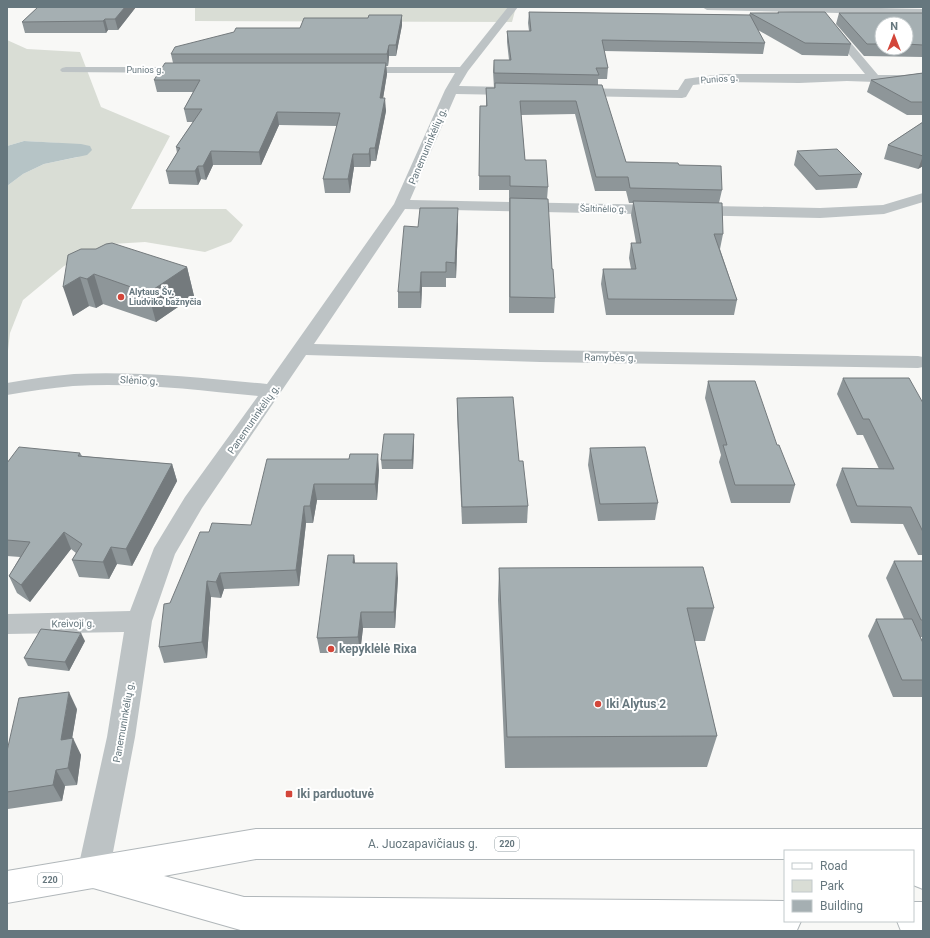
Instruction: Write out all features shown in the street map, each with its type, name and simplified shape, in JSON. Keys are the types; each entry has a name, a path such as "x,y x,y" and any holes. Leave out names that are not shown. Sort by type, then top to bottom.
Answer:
{"main road":[{"name":"A. Juozapavičiaus g.","path":"7,887 256,844 917,844"},
{"path":"917,844 923,874"},
{"name":"A. Juozapavičiaus g.","path":"93,873 244,914 772,922"}],"street":[{"name":"Panemuninkėlių g.","path":"93,873 122,737 139,621 164,554 189,509 302,349 401,204 431,138 450,90 463,70 513,7"},
{"path":"707,7 923,12"},
{"path":"816,9 875,78"},
{"name":"Punios g.","path":"66,70 201,70"},
{"path":"344,70 463,70"},
{"name":"Punios g.","path":"562,92 682,94 689,82 722,78 904,79 923,77"},
{"path":"904,79 923,86"},
{"path":"450,90 530,91"},
{"name":"Šaltinėlio g.","path":"401,204 820,213 884,209 923,197"},
{"name":"Ramybės g.","path":"302,349 540,356 918,362"},
{"name":"Slėnio g.","path":"7,389 57,381 114,378 144,379 272,392"},
{"name":"Kreivoji g.","path":"7,624 139,621"}],"green space":[{"path":"195,7 516,7 512,22 195,21"},
{"path":"7,40 27,49 80,52 101,107 170,136 131,209 226,209 243,225 231,242 205,252 145,242 112,244 64,266 23,300 10,333 7,359 7,186 23,174 44,164 78,157 59,143 24,141 7,146"}],"shaded area":[{"path":"24,141 81,144 90,146 92,150 87,155 44,164 23,174 7,186 7,146"}],"building":[{"path":"38,7 125,7 115,19 105,19 103,21 22,22"},
{"path":"529,12 750,15 765,43 602,40 608,68 596,68 599,75 494,73 494,60 511,60 507,31 531,31"},
{"path":"778,12 825,12 851,44 805,43 750,13 779,13"},
{"path":"839,13 923,13 923,45 914,44 914,16 874,16 874,44 867,44"},
{"path":"369,15 402,15 396,45 389,45 387,54 171,54 175,47 234,32 236,28 300,28 304,18 368,18"},
{"path":"165,63 386,63 380,98 385,98 375,148 370,148 369,154 353,154 348,179 323,179 340,113 277,112 259,152 211,151 203,166 198,166 195,171 166,171 180,148 176,147 202,109 184,109 200,80 154,80"},
{"path":"923,73 923,102 911,102 871,80"},
{"path":"495,83 602,85 626,162 721,166 722,190 630,188 628,177 596,177 576,101 520,101 525,160 546,160 548,187 510,186 510,176 479,176 480,106 487,106 486,88 495,88"},
{"path":"923,122 923,156 888,145"},
{"path":"837,149 862,174 819,176 797,151"},
{"path":"510,198 548,199 555,298 510,297"},
{"path":"633,201 722,203 723,234 714,234 737,300 608,299 603,269 636,269 631,243 641,243"},
{"path":"420,208 458,208 455,263 446,262 446,272 421,272 420,292 398,292 404,226 418,227"},
{"path":"112,243 187,267 148,293 94,274 87,279 80,277 63,287 68,255 81,249 96,249"},
{"path":"843,378 909,378 923,403 923,532 911,507 857,506 842,468 894,469 869,419 863,419"},
{"path":"708,381 755,381 777,445 779,445 795,485 735,485 723,445 727,445"},
{"path":"513,397 519,461 523,461 528,506 462,507 457,398"},
{"path":"384,434 414,434 412,460 381,460"},
{"path":"19,447 80,453 78,456 172,464 126,549 111,547 103,562 72,560 82,544 64,532 21,585 9,576 30,542 7,540 7,463"},
{"path":"645,447 658,503 600,504 590,448"},
{"path":"350,454 378,454 375,484 314,484 310,506 304,506 296,570 220,573 216,582 207,581 202,642 159,647 164,604 170,603 200,532 209,532 212,523 251,525 267,459 349,459"},
{"path":"328,555 354,555 353,563 397,563 394,612 361,612 358,637 317,638"},
{"path":"894,561 923,561 923,620 921,620"},
{"name":"Iki Alytus 2","path":"703,567 714,608 687,608 717,736 507,737 499,568"},
{"path":"876,619 912,619 923,643 923,680 902,680"},
{"path":"41,629 81,633 65,662 24,658"},
{"path":"69,692 61,740 73,738 68,768 56,770 53,785 7,792 7,751 19,698"}],"place":[{"name":"Alytaus Šv. Liudviko bažnyčia","path":"121,297"},
{"name":"kepyklėlė Rixa","path":"331,649"},
{"name":"Iki Alytus 2","path":"598,704"},
{"name":"Iki parduotuvė","path":"289,794"}]}
